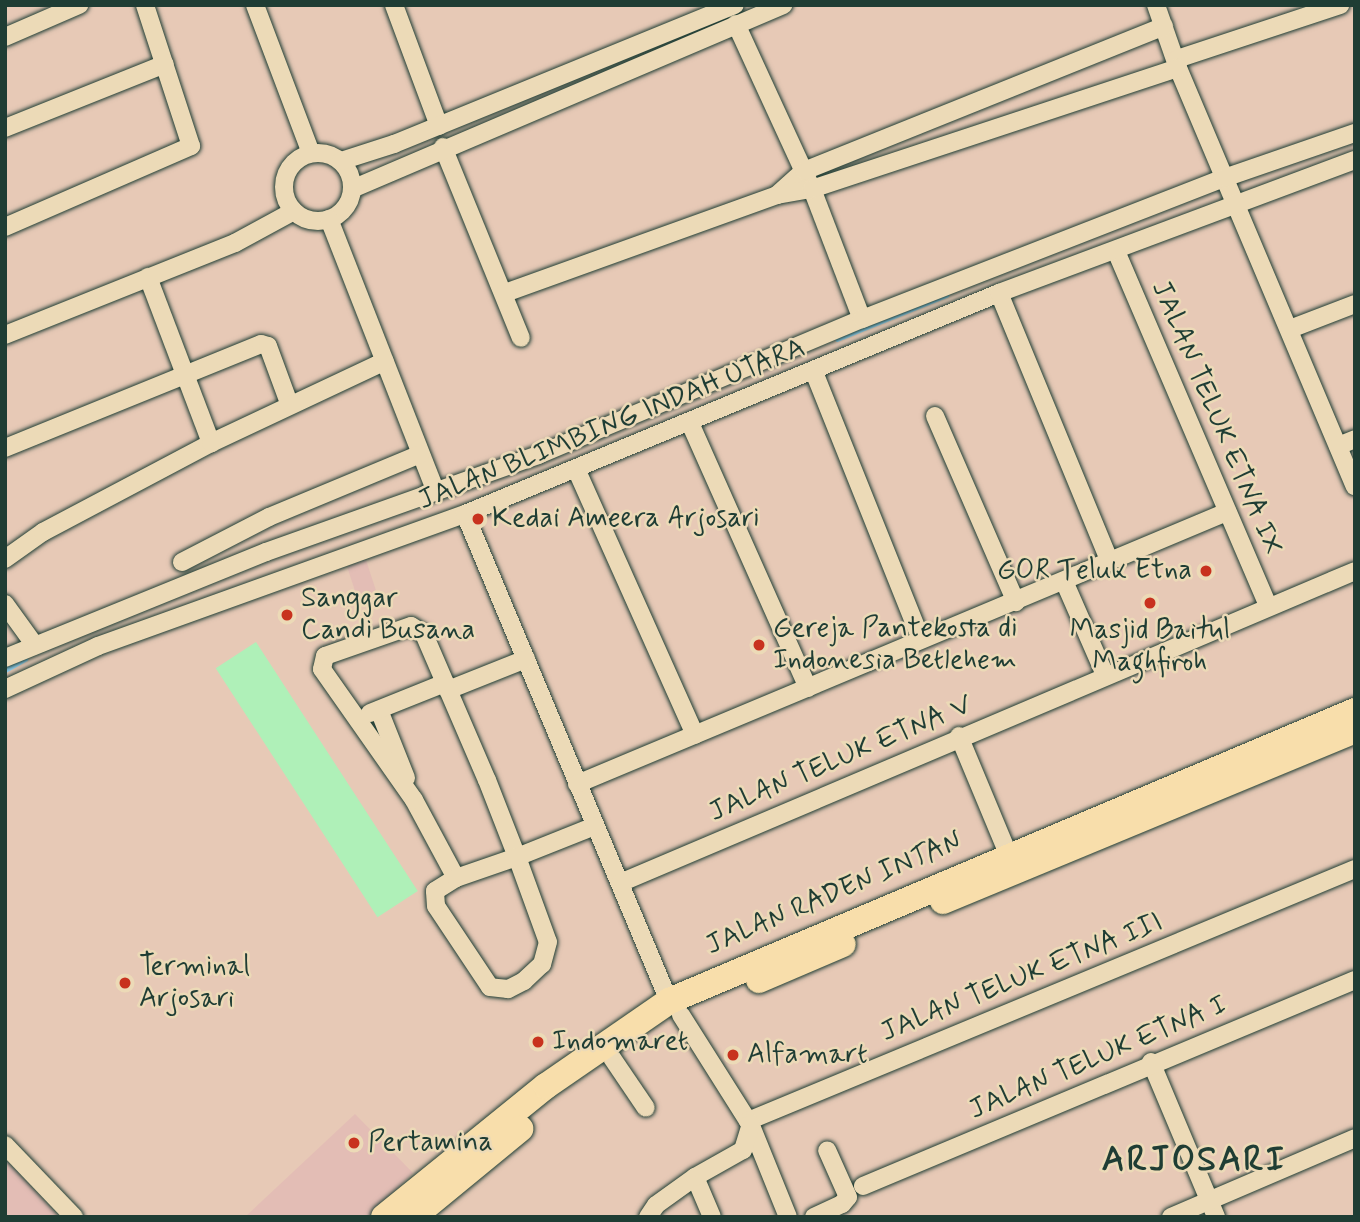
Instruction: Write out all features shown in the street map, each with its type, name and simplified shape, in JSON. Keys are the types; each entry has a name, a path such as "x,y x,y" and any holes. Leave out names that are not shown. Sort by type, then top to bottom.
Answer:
{"highway":[{"name":"JALAN RADEN INTAN","path":"415,1206 546,1086 675,1008 1009,854 1355,711"},
{"name":"JALAN RADEN INTAN","path":"384,1217 415,1206 675,1008 1355,730"}],"street":[{"path":"5,37 79,5"},
{"path":"5,227 189,149 193,141 145,5"},
{"path":"255,5 311,153"},
{"path":"394,5 439,125"},
{"path":"341,161 352,189 345,207 330,219 317,221 293,211 284,195 285,177 295,162 311,153 341,161 439,125 735,5"},
{"path":"352,189 443,147 783,5"},
{"path":"1156,5 1224,178 1290,329 1347,442 1355,486"},
{"path":"505,293 777,195 813,188 1178,64 1340,5"},
{"path":"736,24 813,188 862,319"},
{"path":"777,195 804,171 1164,26"},
{"path":"5,128 165,64"},
{"name":"JALAN BLIMBING INDAH UTARA","path":"5,658 267,552 538,454 862,319 1224,178 1355,133"},
{"path":"443,147 505,293 521,338"},
{"name":"JALAN BLIMBING INDAH UTARA","path":"5,689 98,646 577,471 999,293 1237,207 1355,160"},
{"path":"6,333 235,243 293,211"},
{"path":"330,219 436,492"},
{"name":"JALAN TELUK ETNA IX","path":"1116,251 1268,606"},
{"path":"148,277 211,443"},
{"path":"999,293 1110,562"},
{"path":"1290,329 1355,303"},
{"path":"5,448 264,343 289,403"},
{"path":"5,559 43,531 211,443 289,403 385,361"},
{"path":"814,372 921,639"},
{"path":"935,416 1016,602"},
{"path":"690,423 808,688"},
{"path":"182,562 269,517 420,454"},
{"path":"577,471 695,735"},
{"path":"577,784 1227,512"},
{"path":"465,514 577,784 675,1008 750,1123 788,1217"},
{"path":"5,544 43,531"},
{"name":"JALAN TELUK ETNA V","path":"620,883 959,736 1355,571"},
{"path":"1064,581 1105,675"},
{"path":"5,604 33,645"},
{"path":"456,878 414,800 321,666 325,656 416,627 425,634 517,857 548,948 537,971 508,989 487,984 436,906 435,891 456,878 517,857 595,826"},
{"path":"357,718 526,659"},
{"path":"379,710 414,800"},
{"path":"959,736 1009,854"},
{"name":"JALAN TELUK ETNA III","path":"750,1123 1355,869"},
{"name":"JALAN TELUK ETNA I","path":"863,1186 1151,1062 1354,982"},
{"path":"612,1058 646,1108"},
{"path":"1151,1062 1216,1217"},
{"path":"648,1217 656,1205 695,1177 743,1150 750,1123"},
{"path":"1171,1217 1208,1197 1355,1138"},
{"path":"5,1145 74,1217"},
{"path":"814,1217 842,1204 848,1197 827,1150"},
{"path":"695,1177 712,1217"}],"shaded area":[{"path":"366,560 378,597 359,603 347,566"},
{"name":"Pertamina","path":"355,1114 413,1173 368,1217 245,1217"},
{"path":"5,1159 59,1217 5,1217"}],"green space":[{"path":"256,642 418,891 378,917 216,668"}],"waterway":[{"path":"837,339 946,295"},
{"path":"5,670 25,659"}],"place":[{"name":"Kedai Ameera Arjosari","path":"478,519"},
{"name":"GOR Teluk Etna","path":"1206,571"},
{"name":"Masjid Baitul Maghfiroh","path":"1150,603"},
{"name":"Sanggar Candi Busana","path":"287,615"},
{"name":"Gereja Pantekosta di Indonesia Betlehem","path":"759,645"},
{"name":"Terminal Arjosari","path":"125,983"},
{"name":"Indomaret","path":"538,1042"},
{"name":"Alfamart","path":"733,1055"},
{"name":"Pertamina","path":"354,1143"}],"district":[{"name":"ARJOSARI","path":"1194,1160"}]}
